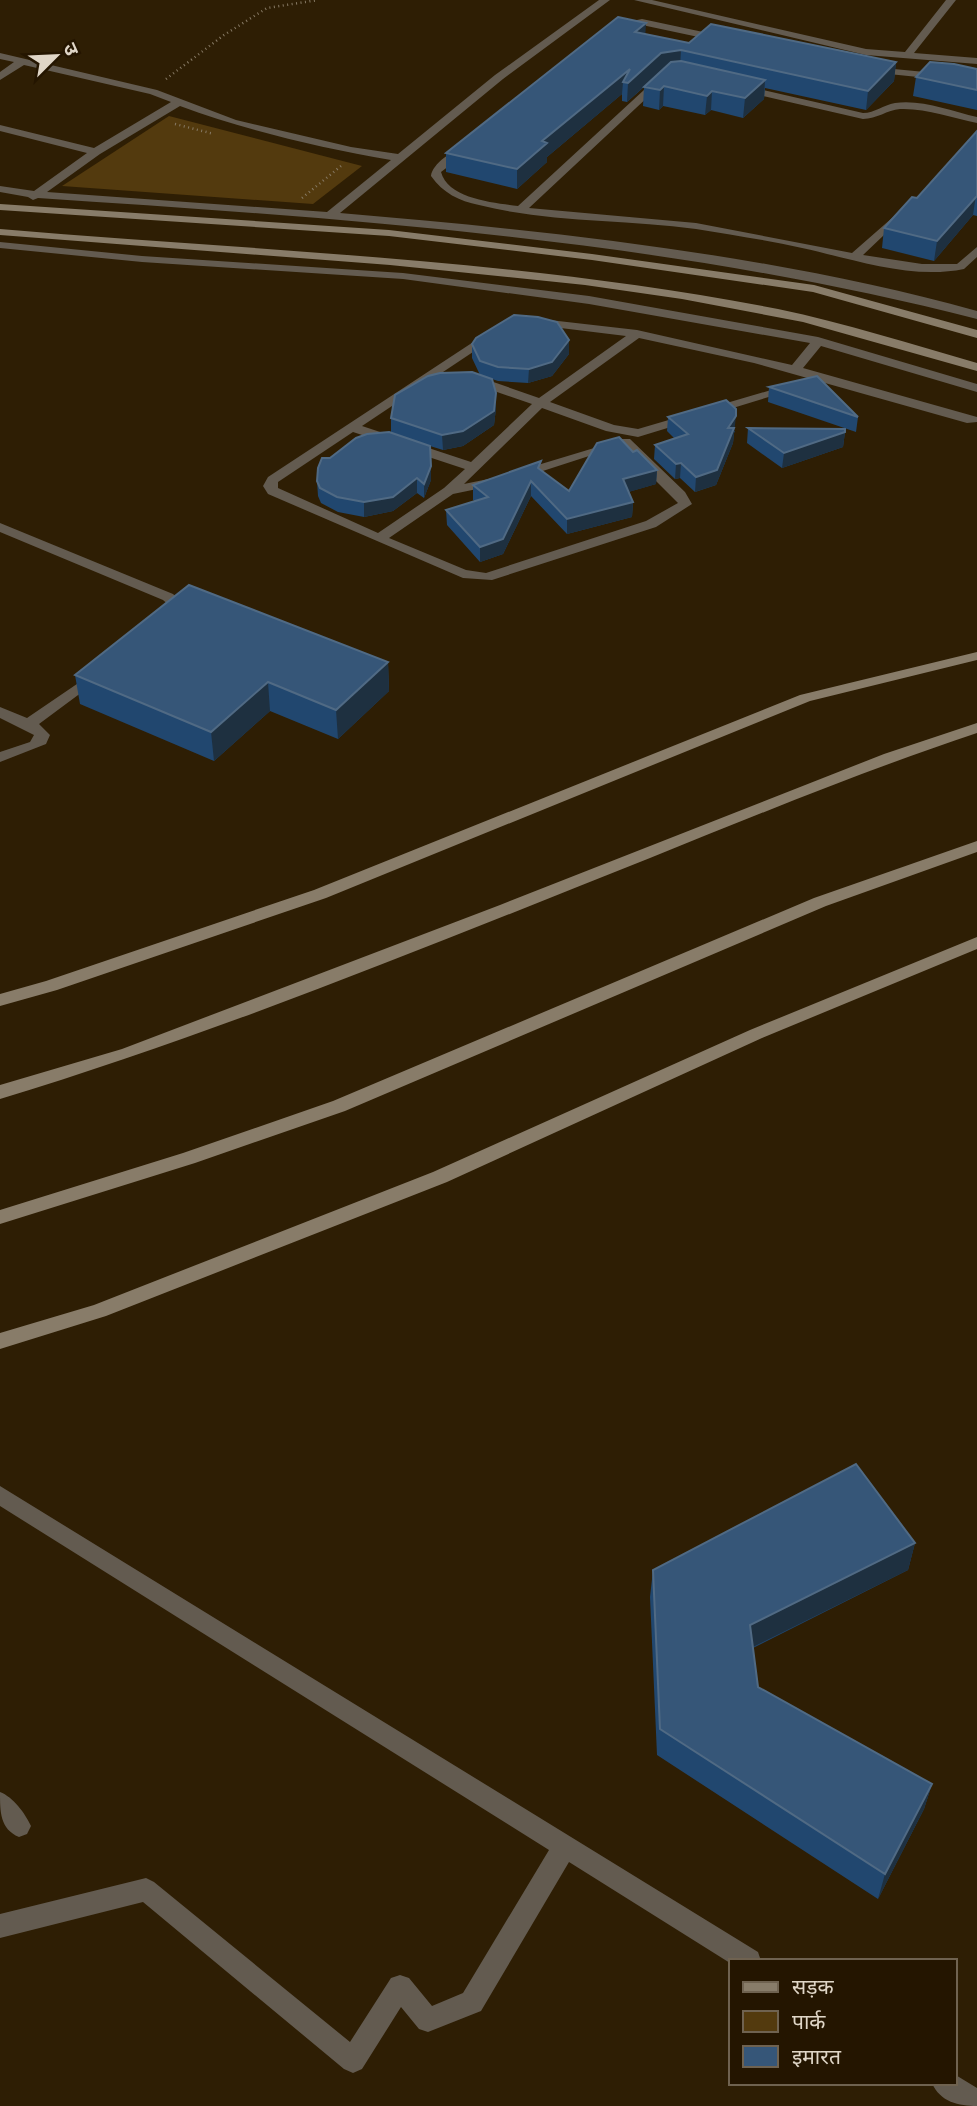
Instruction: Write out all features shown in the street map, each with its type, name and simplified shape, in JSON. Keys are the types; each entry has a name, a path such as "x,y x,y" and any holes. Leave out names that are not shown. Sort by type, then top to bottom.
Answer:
{"main road":[{"path":"0,207 389,233 483,243 814,289 977,334"},
{"path":"0,232 435,265 617,287 779,313 977,367"},
{"path":"0,1000 320,894 805,698 977,656"},
{"path":"0,1092 128,1053 506,909 889,757 977,728"},
{"path":"0,1217 189,1158 340,1106 820,902 977,846"},
{"path":"0,1341 99,1311 440,1177 756,1034 977,943"}],"street":[{"path":"314,229 499,77 606,0"},
{"path":"639,0 866,52 977,61"},
{"path":"906,57 951,0"},
{"path":"607,35 624,23 642,22 735,42"},
{"path":"0,56 153,92 233,122 401,159"},
{"path":"0,76 23,61"},
{"path":"856,67 977,80"},
{"path":"522,208 671,74"},
{"path":"733,86 863,116 876,116 891,107 905,106 977,120"},
{"path":"19,209 96,152 179,102"},
{"path":"0,128 96,152"},
{"path":"468,146 436,171 438,181 450,192 467,199 606,219 977,315"},
{"path":"0,189 37,195 331,215 562,237 811,246 925,270 965,265 977,250"},
{"path":"854,257 911,203"},
{"path":"0,245 155,260 403,276 509,288 649,309 818,341 977,388"},
{"path":"523,320 637,334 796,369 972,420"},
{"path":"504,325 454,373 351,427 273,480 271,486 281,496 379,539 463,574 487,577 651,524 681,508 685,504 680,495 625,442"},
{"path":"379,539 449,491 540,403 637,334"},
{"path":"796,369 818,341"},
{"path":"454,373 611,428 638,433"},
{"path":"449,491 501,480 625,442 638,433 825,378"},
{"path":"351,427 473,467"},
{"path":"0,527 168,597 179,606 178,612 159,629"},
{"path":"28,725 105,669"},
{"path":"0,712 38,729 42,735 41,741 0,757"},
{"path":"0,1495 746,1959"},
{"path":"0,1803 19,1826"},
{"path":"0,1926 146,1890 352,2060 400,1987 428,2020 472,2002 565,1846"},
{"path":"948,2085 977,2103"}],"path":[{"path":"153,92 180,66 267,8 318,0"},
{"path":"168,123 222,136"},
{"path":"301,199 343,166 330,163"}],"green space":[{"path":"169,116 362,166 313,204 62,186"}],"building":[{"path":"618,17 646,23 635,32 689,43 711,24 896,62 868,91 681,50 661,53 628,83 623,82 630,69 542,141 547,143 517,169 446,153"},
{"path":"681,61 765,80 745,98 712,91 707,96 664,86 660,90 644,87 671,62"},
{"path":"930,62 977,69 977,90 916,77"},
{"path":"977,131 977,196 937,241 884,228 912,197 917,198"},
{"path":"514,315 557,322 569,340 552,362 529,369 498,367 480,361 472,344 476,338"},
{"path":"472,372 492,379 496,393 494,411 463,431 442,435 391,418 395,395 428,376"},
{"path":"817,376 858,417 769,387"},
{"path":"726,400 736,409 736,416 728,428 734,428 717,470 696,477 655,445 688,434 668,417"},
{"path":"748,428 845,429 845,432 784,453"},
{"path":"389,432 430,446 431,466 424,484 417,478 393,497 364,502 337,497 320,488 317,481 322,458 330,458 356,438"},
{"path":"619,437 633,452 637,450 657,470 623,479 633,502 567,519 531,481 503,539 480,547 446,510 488,497 473,485 541,461 538,468 569,491 597,443"},
{"path":"189,585 388,662 336,710 268,682 211,732 75,675"},
{"path":"856,1464 915,1543 750,1625 758,1687 932,1784 885,1874 660,1729 653,1570"}]}
